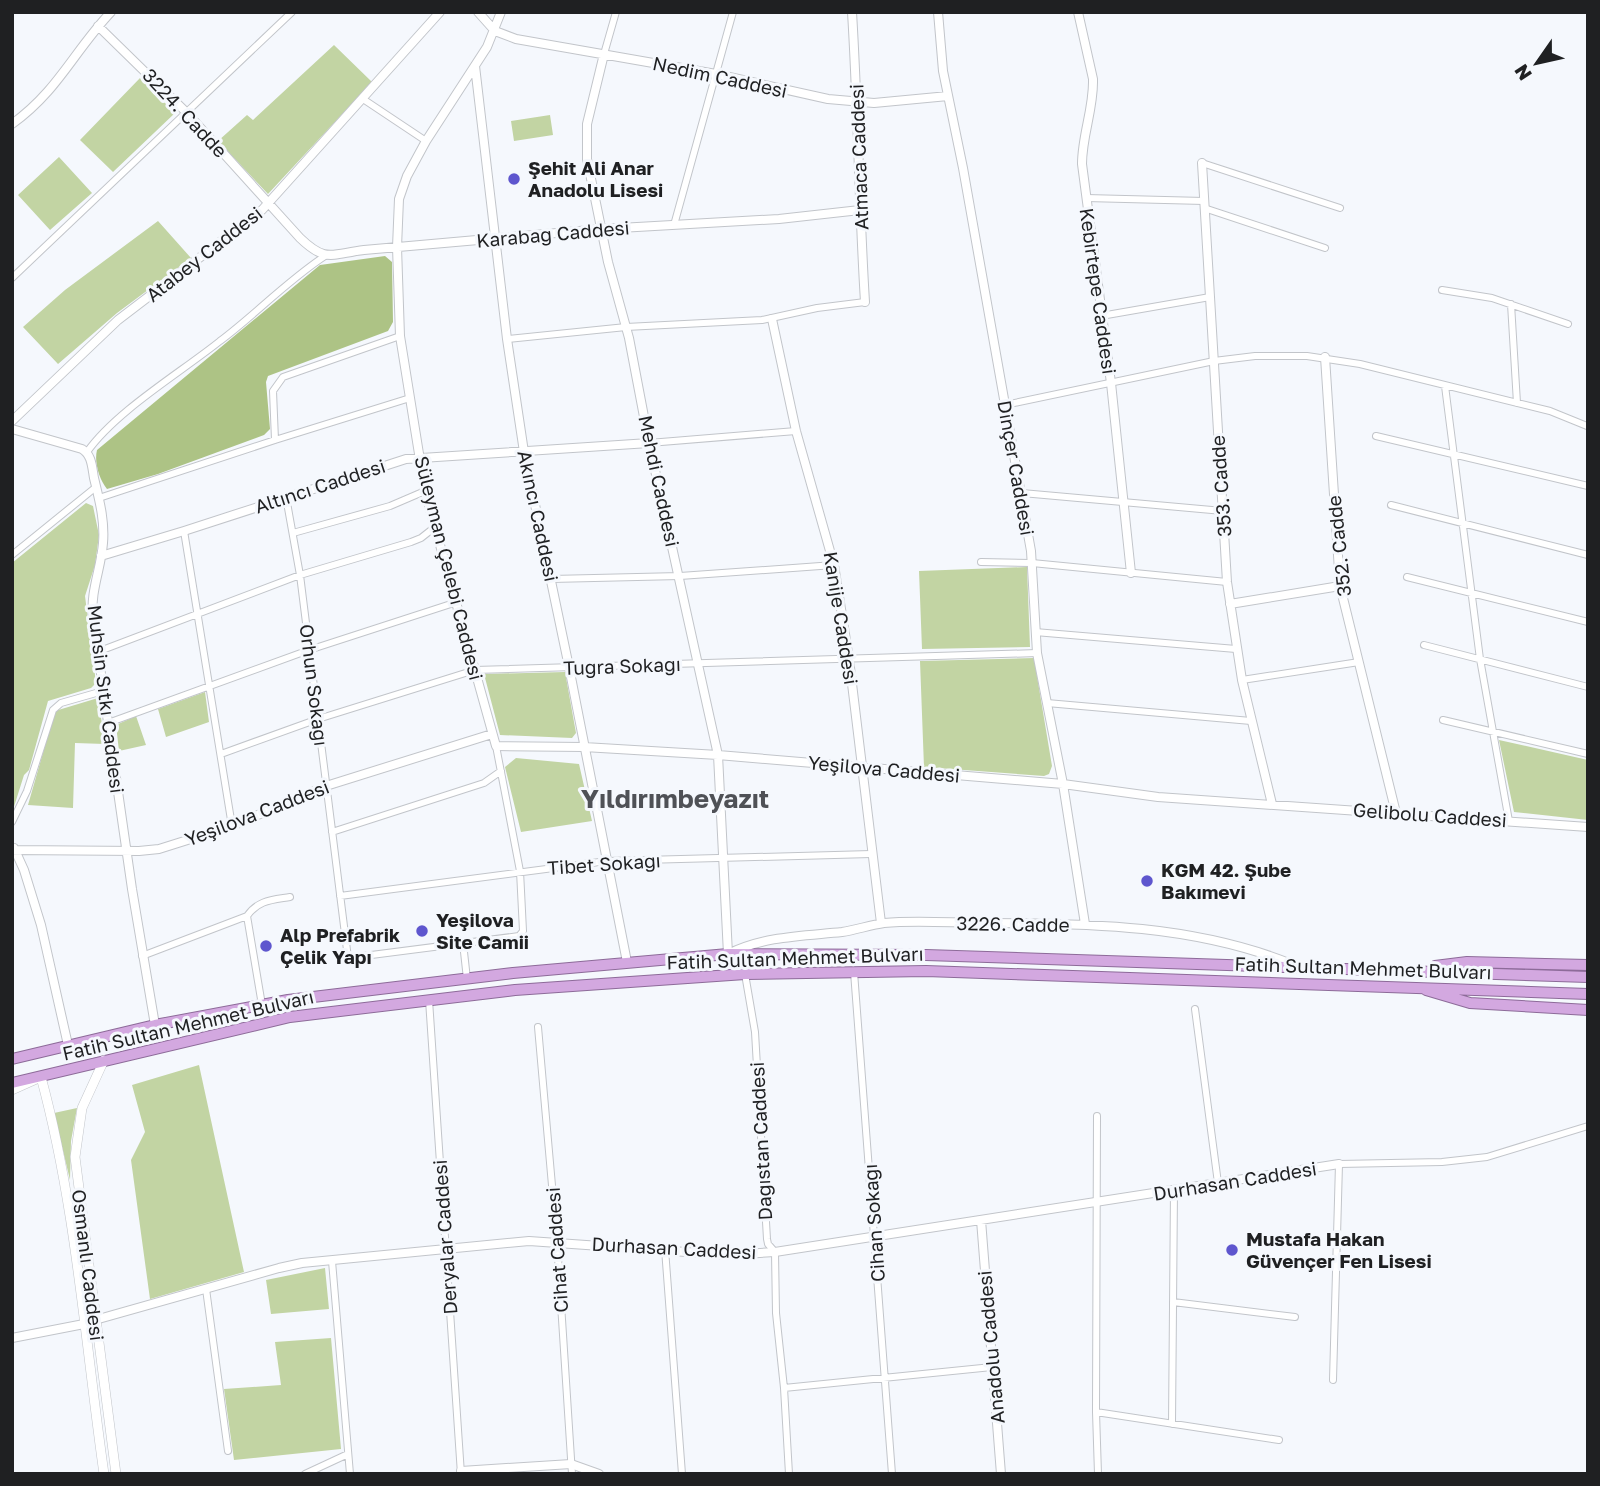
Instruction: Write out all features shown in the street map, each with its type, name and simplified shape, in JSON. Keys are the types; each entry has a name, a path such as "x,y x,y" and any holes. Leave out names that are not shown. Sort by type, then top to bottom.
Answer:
{"highway":[{"name":"Fatih Sultan Mehmet Bulvarı","path":"12,1059 155,1025 262,1005 467,979 728,954 926,954 1588,977"},
{"path":"1419,970 1467,962 1588,965"},
{"name":"Fatih Sultan Mehmet Bulvarı","path":"12,1083 290,1017 515,990 745,974 926,971 1588,994"},
{"path":"1417,986 1470,1003 1588,1010"}],"main road":[{"name":"Osmanlı Caddesi","path":"104,1060 82,1108 75,1144 116,1474"},
{"name":"Osmanlı Caddesi","path":"41,1077 61,1158 104,1474"},
{"path":"12,1090 41,1077"}],"street":[{"path":"12,124 53,89 111,12"},
{"path":"12,278 292,12"},
{"name":"Atabey Caddesi","path":"12,421 118,320 268,204 440,12"},
{"path":"478,12 495,32"},
{"name":"Süleyman Çelebi Caddesi","path":"463,943 519,936 524,925 520,871 496,746 425,491 400,336 397,247 402,187 426,141 495,32 501,12"},
{"name":"Mehdi Caddesi","path":"616,12 587,124 586,147 608,262 626,327 718,755 728,954"},
{"path":"674,225 733,12"},
{"name":"Atmaca Caddesi","path":"852,12 865,303"},
{"name":"Dinçer Caddesi","path":"938,12 941,57 1022,493 1032,563 1037,653 1063,784 1085,924"},
{"name":"Kebirtepe Caddesi","path":"1078,12 1093,79 1093,97 1082,150 1086,198 1111,383 1131,573"},
{"name":"3224. Cadde","path":"98,26 187,113 268,204"},
{"name":"Nedim Caddesi","path":"495,32 525,41 716,74 828,99 893,102 948,96"},
{"name":"Akıncı Caddesi","path":"475,66 507,339 524,452 627,962"},
{"path":"363,99 426,141"},
{"path":"1202,163 1340,208"},
{"name":"353. Cadde","path":"1202,163 1227,582 1242,680 1272,804"},
{"path":"1086,198 1204,204 1325,248"},
{"path":"12,429 87,452 109,427 325,256 310,248 268,204"},
{"name":"Karabağ Caddesi","path":"325,256 495,238 779,219 860,210"},
{"path":"1442,290 1511,304 1568,324"},
{"path":"1101,316 1210,297"},
{"path":"507,339 626,327 772,319 809,309 865,303"},
{"path":"1511,304 1517,403"},
{"name":"Kanije Caddesi","path":"772,319 796,431 834,565 849,659 881,923"},
{"path":"275,440 273,391 283,377 400,336"},
{"path":"1005,405 1213,361 1255,356 1325,357 1517,403 1568,417 1587,426"},
{"name":"352. Cadde","path":"1325,357 1340,586 1396,813"},
{"path":"1445,386 1480,659 1509,821"},
{"path":"99,498 410,398"},
{"name":"Altıncı Caddesi","path":"101,556 419,456 524,452 796,431"},
{"path":"1376,436 1588,486"},
{"name":"Muhsin Sıtkı Caddesi","path":"87,452 99,498 103,528 92,605 97,652 142,956 155,1025"},
{"path":"12,555 96,487"},
{"path":"293,533 390,506 425,491"},
{"path":"1022,493 1223,511"},
{"name":"Orhun Sokağı","path":"286,497 300,575 348,958 463,943"},
{"path":"1391,505 1588,555"},
{"path":"97,652 300,575 411,542 435,527"},
{"path":"184,531 232,825"},
{"path":"981,562 1032,563 1227,582"},
{"path":"551,579 680,576 834,565"},
{"path":"1407,577 1588,621"},
{"path":"1230,604 1340,586"},
{"path":"108,723 209,685 457,602"},
{"path":"1035,632 1236,649"},
{"path":"1424,645 1588,687"},
{"name":"Tuğra Sokağı","path":"221,754 318,719 475,670 1037,653"},
{"path":"1242,680 1359,662"},
{"path":"12,822 27,791 53,710 61,703 103,691"},
{"path":"1047,703 1251,721"},
{"path":"1443,720 1588,754"},
{"name":"Yeşilova Caddesi","path":"13,848 127,851 159,849 232,825 326,786 492,734"},
{"name":"Yeşilova Caddesi","path":"496,746 584,747 718,755 1063,784 1132,794 1272,804"},
{"path":"332,832 484,783 501,771"},
{"name":"Gelibolu Caddesi","path":"1272,804 1588,827"},
{"path":"13,848 24,870 41,925 68,1045"},
{"name":"Tibet Sokağı","path":"340,896 607,861 871,854"},
{"path":"142,956 247,916 261,902 290,897"},
{"path":"247,916 262,1005"},
{"name":"3226. Cadde","path":"728,954 768,939 846,931 881,923 1085,924 1154,930 1220,941 1253,949 1297,966"},
{"path":"463,943 467,979"},
{"name":"Cihan Sokağı","path":"854,972 891,1474"},
{"name":"Dağıstan Caddesi","path":"745,974 755,1032 767,1239 775,1252 776,1313 789,1474"},
{"name":"Deryalar Caddesi","path":"429,1000 461,1473"},
{"path":"1195,1009 1218,1183"},
{"name":"Cihat Caddesi","path":"538,1027 572,1469"},
{"path":"1097,1116 1098,1474"},
{"path":"1333,1380 1339,1164 1442,1162 1487,1157 1588,1126"},
{"name":"Durhasan Caddesi","path":"95,1321 279,1268 332,1261 511,1242 556,1242 729,1255 775,1252 1339,1164"},
{"path":"1172,1424 1174,1190"},
{"name":"Anadolu Caddesi","path":"981,1220 1001,1474"},
{"path":"665,1249 682,1474"},
{"path":"332,1261 350,1474"},
{"path":"206,1289 228,1451"},
{"path":"1173,1302 1296,1317"},
{"path":"12,1338 84,1324"},
{"path":"784,1388 992,1367"},
{"path":"1096,1412 1279,1440"},
{"path":"305,1474 348,1454"},
{"path":"461,1473 572,1469 599,1474"}],"green space":[{"path":"334,45 372,82 268,194 218,141 247,115 253,120"},
{"path":"140,78 175,113 113,172 80,140"},
{"path":"550,115 553,135 514,141 511,121"},
{"path":"59,157 92,193 50,230 18,195"},
{"path":"158,221 191,258 117,313 58,364 23,327 65,290"},
{"path":"385,256 392,262 393,322 388,331 268,376 266,382 270,429 264,435 158,474 107,489 98,470 97,450 320,265"},
{"path":"86,503 93,506 99,535 95,565 85,596 96,683 91,688 48,701 29,770 24,775 12,813 12,563"},
{"path":"1027,567 1030,647 922,649 919,571"},
{"path":"1034,658 1052,766 1049,774 1044,776 924,767 920,661"},
{"path":"565,672 576,733 572,738 500,735 484,674"},
{"path":"205,692 209,722 166,737 158,709"},
{"path":"98,698 105,744 75,743 73,808 28,805 55,711"},
{"path":"136,716 146,745 119,751 116,725"},
{"path":"1499,740 1588,760 1588,820 1514,812"},
{"path":"516,758 579,764 592,821 521,832 505,767"},
{"path":"199,1065 244,1272 150,1299 131,1160 145,1132 132,1085"},
{"path":"77,1108 71,1141 70,1180 54,1113"},
{"path":"325,1268 329,1309 271,1314 266,1280"},
{"path":"331,1338 341,1449 234,1460 224,1389 281,1385 275,1342"}],"place":[{"name":"Şehit Ali Anar Anadolu Lisesi","path":"514,179"},
{"name":"KGM 42. Şube Bakımevi","path":"1147,881"},
{"name":"Yeşilova Site Camii","path":"422,931"},
{"name":"Alp Prefabrik Çelik Yapı","path":"266,946"},
{"name":"Mustafa Hakan Güvençer Fen Lisesi","path":"1232,1250"}],"district":[{"name":"Yıldırımbeyazıt","path":"675,799"}]}
